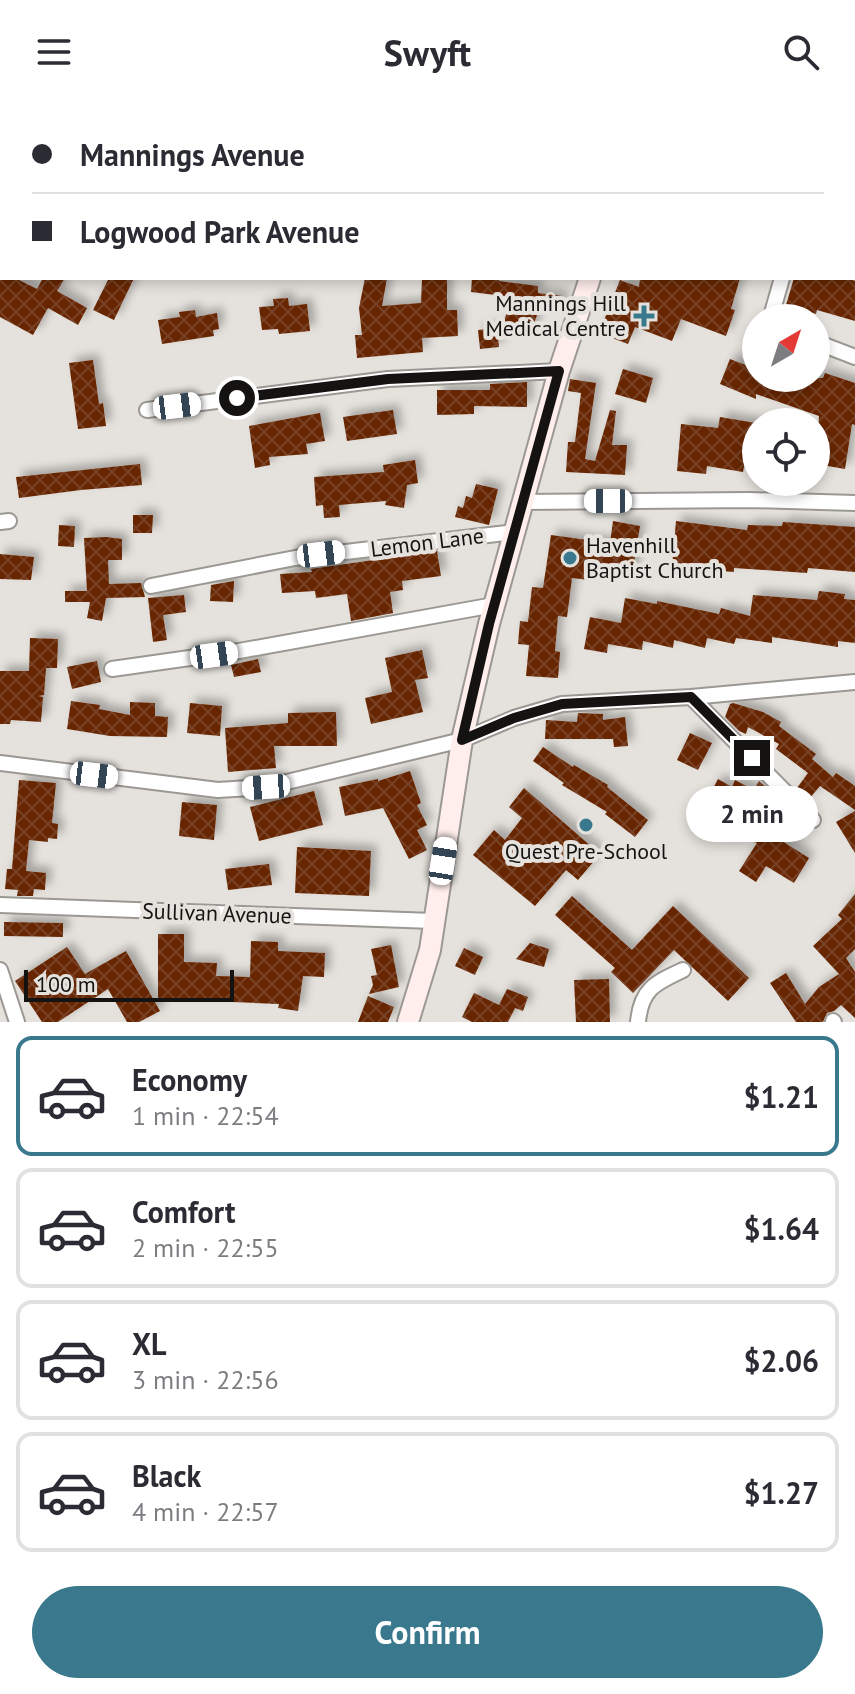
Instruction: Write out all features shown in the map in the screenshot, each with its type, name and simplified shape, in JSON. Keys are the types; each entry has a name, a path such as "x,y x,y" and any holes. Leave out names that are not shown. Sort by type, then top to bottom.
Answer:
{"main road":[{"path":"408,1022 430,950 462,740 494,605 559,371 589,280"}],"street":[{"path":"775,304 781,280"},
{"path":"830,347 855,357"},
{"path":"147,410 388,379 559,371"},
{"path":"523,502 749,500 855,503"},
{"name":"Lemon Lane","path":"151,586 295,558 514,532"},
{"path":"112,669 239,651 494,605"},
{"path":"0,763 218,790 266,787 462,740 514,718 562,704 691,697 855,682"},
{"path":"691,697 813,820"},
{"name":"Sullivan Avenue","path":"0,905 433,921"},
{"path":"0,970 17,1022"},
{"path":"638,1022 641,1001 647,992 657,982 683,970"}],"building":[{"path":"0,280 19,280 37,289 42,280 64,280 57,291 87,308 78,325 48,308 33,335 0,317"},
{"path":"108,280 133,280 114,320 93,310"},
{"path":"365,280 387,280 382,306 421,303 422,280 447,280 447,310 457,310 458,336 422,338 423,352 357,358 355,335 362,335 359,308"},
{"path":"472,280 499,280 538,286 538,293 563,296 561,312 539,309 530,336 502,327 512,297 471,292"},
{"path":"620,280 639,287 640,280 739,280 731,309 735,310 726,336 681,319 672,341 635,327 628,344 599,333"},
{"path":"793,280 855,281 855,321 830,314 830,304 786,304"},
{"path":"288,298 289,306 307,304 310,331 279,334 278,329 262,330 259,307 274,306 273,299"},
{"path":"195,310 196,317 217,313 219,329 213,330 214,336 162,344 158,320 180,317 179,312"},
{"path":"497,328 499,347 480,349 478,330"},
{"path":"730,359 742,364 742,392 830,392 830,375 855,383 855,425 852,424 845,469 830,466 830,408 796,408 756,394 756,399 720,384"},
{"path":"93,360 99,404 103,403 106,426 78,429 69,363"},
{"path":"623,369 653,378 646,403 615,394"},
{"path":"570,379 596,383 585,459 595,461 610,410 616,411 612,445 627,445 625,475 566,472 568,442 575,442 581,393 568,391"},
{"path":"527,382 527,407 474,406 474,414 437,415 437,390 490,390 490,384"},
{"path":"393,410 397,434 347,441 343,417"},
{"path":"320,413 325,441 306,444 308,454 269,457 270,465 255,468 249,426"},
{"path":"720,417 742,421 742,472 707,466 706,474 677,471 681,424 718,428"},
{"path":"415,460 418,483 407,485 404,508 385,505 386,501 339,505 340,517 324,518 323,505 316,506 314,477 384,472 383,465"},
{"path":"140,464 142,485 19,498 16,477"},
{"path":"476,484 498,489 489,525 455,517 458,506 463,508 466,496 472,498"},
{"path":"133,515 153,515 152,533 133,533"},
{"path":"613,521 640,526 632,576 590,570 589,580 572,578 567,617 558,616 555,651 560,652 558,678 526,676 529,645 518,644 520,621 528,622 532,587 543,588 551,535 610,543"},
{"path":"676,521 747,530 748,525 782,526 783,522 855,527 855,572 808,568 807,573 734,568 734,572 672,567"},
{"path":"59,525 75,526 74,547 58,546"},
{"path":"84,538 122,539 122,560 108,560 109,584 141,583 145,597 106,598 102,621 87,618 90,602 65,602 65,591 87,591"},
{"path":"437,551 441,576 402,581 403,590 390,592 393,613 351,621 347,594 316,598 315,591 282,593 280,574 312,572 311,569"},
{"path":"0,554 34,557 31,580 0,579"},
{"path":"234,581 233,602 210,601 211,585"},
{"path":"819,591 845,594 844,599 855,600 855,643 838,641 838,647 772,637 772,643 736,638 734,644 707,638 705,648 674,640 673,648 643,641 642,650 608,644 607,653 584,649 590,617 621,623 625,598 657,604 657,601 719,614 721,608 750,616 753,595 817,600"},
{"path":"184,595 186,612 163,615 167,640 153,642 148,598"},
{"path":"30,638 58,639 57,668 46,668 44,695 38,696 43,697 41,722 11,720 10,724 0,724 0,671 29,671"},
{"path":"422,650 428,678 415,680 423,712 371,724 365,698 392,692 385,658"},
{"path":"258,659 261,672 234,677 231,665"},
{"path":"97,661 101,682 72,689 67,667"},
{"path":"71,701 100,705 99,709 130,715 130,702 155,703 155,716 168,717 167,737 110,736 67,729"},
{"path":"190,703 222,706 220,736 187,733"},
{"path":"733,703 763,712 781,722 779,726 816,754 812,759 833,777 836,773 855,786 855,810 820,786 810,798 797,788 808,773 776,749 779,744 748,727 746,734 739,731 725,717"},
{"path":"336,712 337,746 274,746 276,768 228,772 225,728 288,723 288,713"},
{"path":"578,713 603,714 603,720 625,717 628,746 614,747 613,739 545,739 546,720 577,722"},
{"path":"690,733 712,743 698,770 677,760"},
{"path":"543,747 608,785 648,820 635,837 605,814 607,812 562,785 564,783 533,761"},
{"path":"410,771 421,803 417,805 427,825 417,830 427,850 409,859 383,808 345,816 339,787 378,781"},
{"path":"718,779 732,787 735,780 754,790 759,781 772,793 758,816 787,834 782,841 809,858 794,883 766,866 756,882 739,871 757,843 731,834 736,822 705,804"},
{"path":"19,780 56,783 52,823 58,824 57,839 48,838 48,842 29,840 26,871 46,873 45,890 34,889 33,896 17,896 18,890 5,889 7,869 12,869"},
{"path":"524,788 600,854 578,880 566,870 535,906 473,855 494,830 505,840 522,818 509,807"},
{"path":"314,791 323,825 259,841 250,807"},
{"path":"182,802 217,805 214,840 179,836"},
{"path":"855,811 855,853 836,822"},
{"path":"297,847 371,851 369,896 295,893"},
{"path":"269,864 272,885 228,890 225,869"},
{"path":"855,894 855,949 846,958 855,972 855,1018 841,1005 827,1013 823,1022 796,1022 770,983 786,973 805,1004 819,987 839,974 813,946 842,919 838,915"},
{"path":"572,896 632,950 673,906 749,978 728,1001 674,950 633,993 611,972 615,968 555,915"},
{"path":"4,922 63,923 63,937 4,936"},
{"path":"158,934 184,934 184,962 217,963 216,976 250,977 251,941 278,942 278,951 325,953 324,977 303,976 298,1011 278,1008 279,1004 184,1000 158,1002"},
{"path":"530,943 549,949 544,967 516,959"},
{"path":"391,945 399,987 369,994 373,985 371,976 377,975 371,949"},
{"path":"67,947 85,974 126,951 160,1011 139,1022 127,1022 108,989 58,1022 42,1022 15,981"},
{"path":"464,948 483,957 475,975 455,966"},
{"path":"609,979 610,1022 576,1022 574,980"},
{"path":"507,989 528,997 523,1011 515,1008 508,1022 472,1022 462,1017 474,993 499,1005"},
{"path":"368,996 394,1007 388,1022 358,1022"}],"place":[{"name":"Mannings Hill Medical Centre","path":"644,316"},
{"name":"Havenhill Baptist Church","path":"570,558"},
{"name":"Quest Pre-School","path":"586,825"}],"route":[{"path":"237,398 388,379 559,371 489,624 462,740 514,718 562,704 691,697 752,758"}]}
